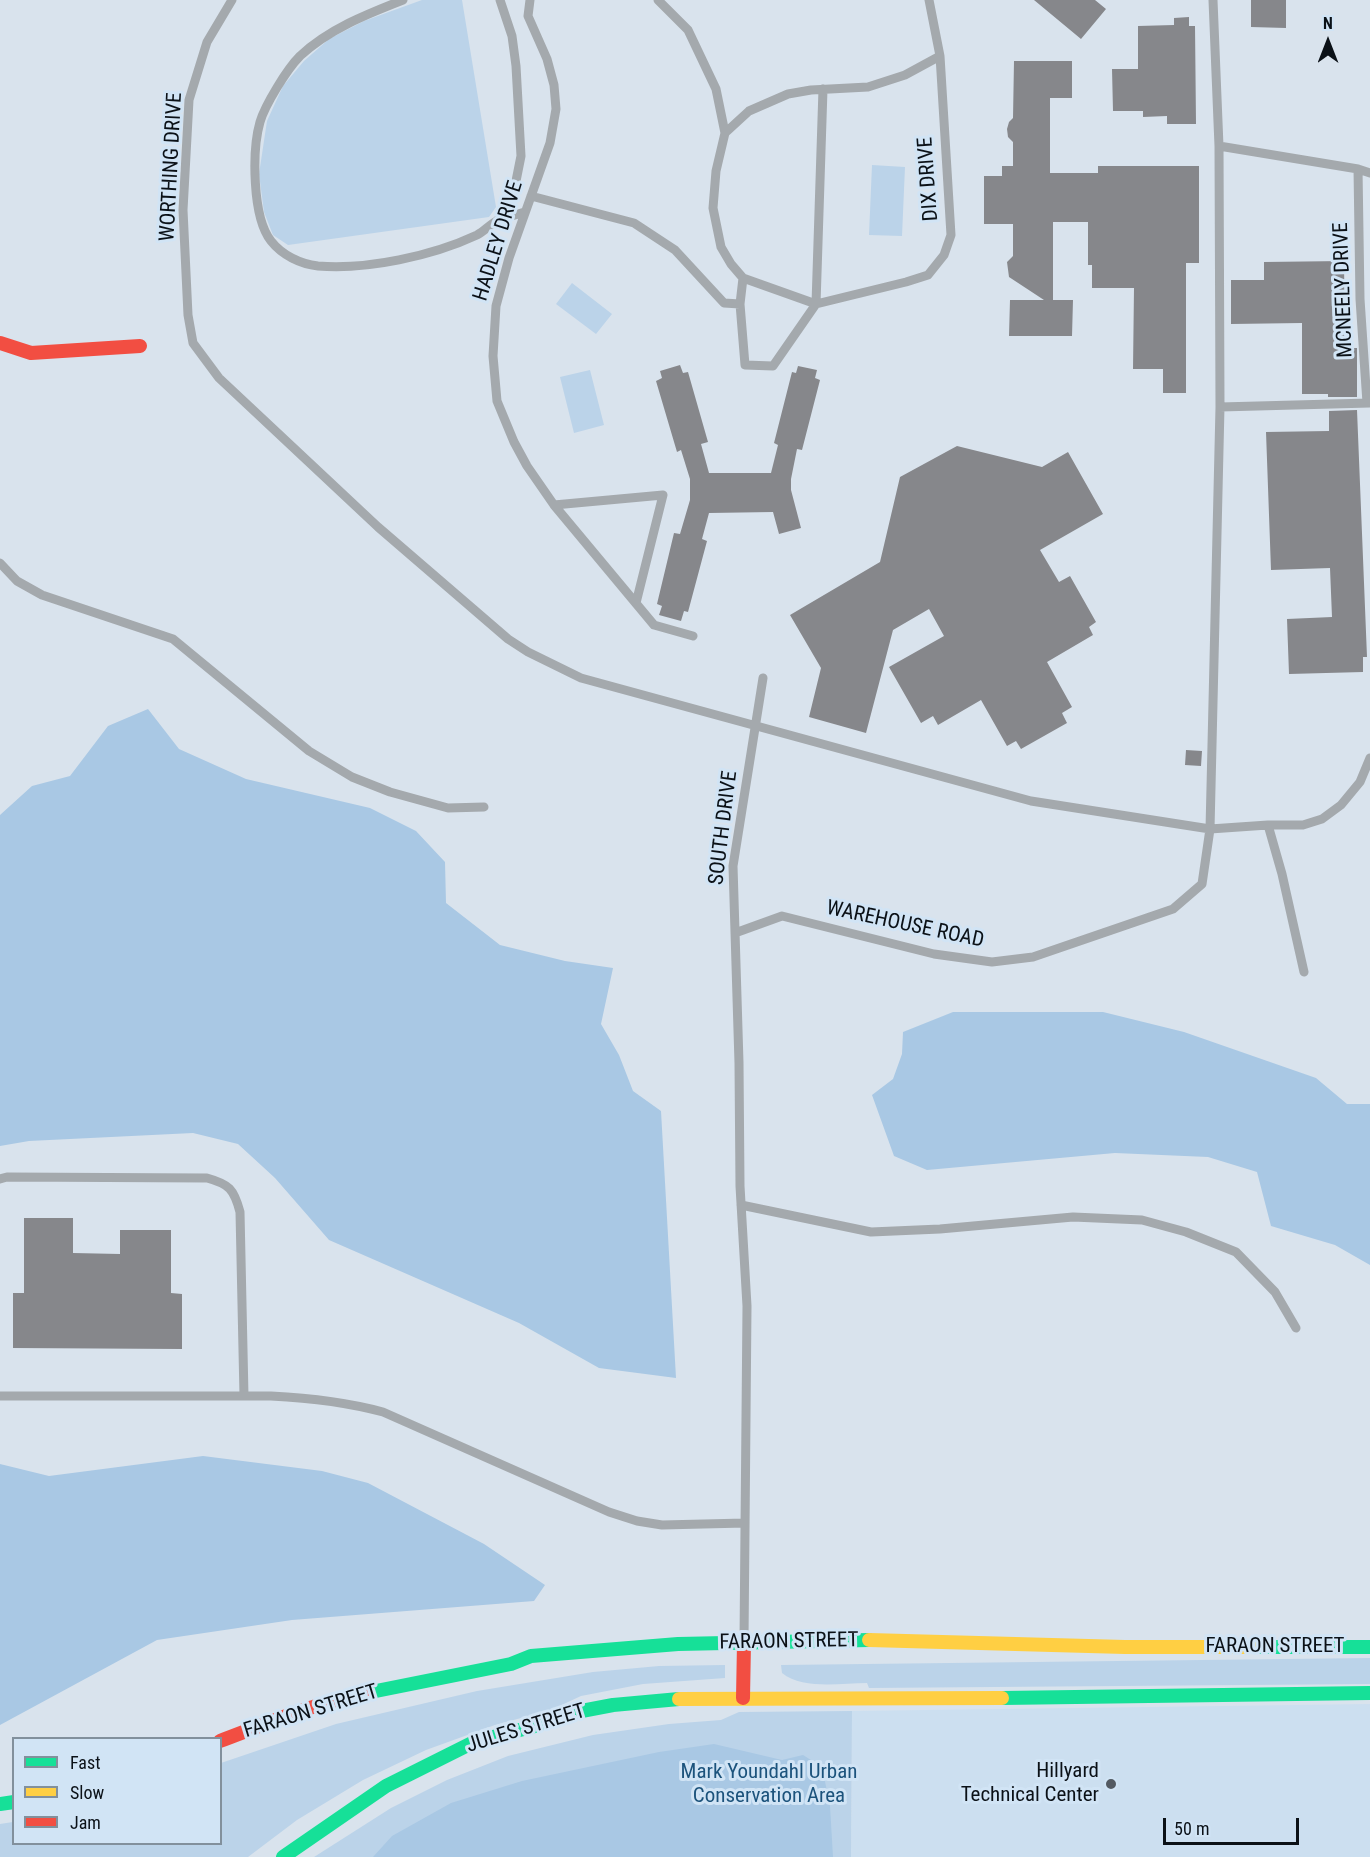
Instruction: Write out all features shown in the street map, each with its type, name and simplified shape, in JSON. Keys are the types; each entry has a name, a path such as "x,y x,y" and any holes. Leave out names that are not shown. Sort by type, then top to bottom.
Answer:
{"main road":[{"path":"0,343 31,353 140,346"},
{"name":"FARAON STREET","path":"222,1740 342,1698 511,1664 531,1656 678,1644 872,1640 1125,1647 1370,1647"},
{"path":"744,1643 743,1698 1096,1698 1370,1693"},
{"name":"JULES STREET","path":"283,1857 386,1786 474,1742 535,1726 571,1713 613,1705 696,1698 743,1698"}],"lane":[{"name":"WORTHING DRIVE","path":"232,0 207,42 189,100 183,210 188,315 193,343 219,378 378,527 508,639 528,652 580,678 756,727"},
{"path":"403,0 330,33 300,57 279,85 260,122 254,172 260,217 270,241 290,258 317,266 365,265 424,254 478,234 498,220 525,212"},
{"path":"498,220 514,191 521,156 512,36 500,0"},
{"name":"HADLEY DRIVE","path":"530,0 528,16 547,59 554,85 556,109 550,143 509,258 496,306 493,356 497,400 514,442 527,466 554,505 654,625 693,636"},
{"path":"658,0 688,30 716,89 725,133 716,171 713,208 722,247 731,264 743,278 816,304"},
{"name":"DIX DRIVE","path":"816,304 928,275 944,255 951,235 940,56 930,0"},
{"path":"1210,829 1220,407 1219,146 1213,0"},
{"path":"725,133 750,111 788,94 822,89 868,87 905,75 940,56"},
{"path":"743,278 740,304 745,365 773,366 816,304 822,89"},
{"path":"1219,146 1358,169 1370,173"},
{"name":"MCNEELY DRIVE","path":"1220,407 1368,403 1360,299 1358,169"},
{"path":"531,196 634,223 675,250 724,303 740,304"},
{"path":"554,505 663,495 636,603"},
{"path":"0,563 17,581 42,595 173,639 309,751 352,777 390,792 448,808 484,807"},
{"name":"SOUTH DRIVE","path":"744,1643 747,1317 741,1205 740,1063 733,866 763,678"},
{"path":"756,727 1031,801 1210,829 1303,825 1322,819 1341,806 1354,790 1370,758"},
{"path":"1268,825 1282,874 1304,972"},
{"name":"WAREHOUSE ROAD","path":"735,933 782,916 934,954 992,962 1033,957 1173,909 1202,884 1210,829"},
{"path":"0,1179 7,1177 207,1178 223,1183 236,1194 240,1212 244,1396"},
{"path":"741,1205 871,1232 940,1229 1073,1217 1142,1220 1186,1232 1236,1252 1275,1292 1296,1328"},
{"path":"0,1396 244,1396 313,1398 353,1404 383,1412 609,1512 637,1521 662,1525 745,1523"}],"shaded area":[{"name":"Hillyard Technical Center","path":"1370,1704 1370,1857 851,1857 852,1711"}],"green space":[{"path":"422,0 462,0 496,207 489,217 288,245 273,235 264,212 259,174 267,121 283,86 304,61 329,39 364,21"},
{"path":"872,165 905,167 902,236 869,235"},
{"path":"572,283 612,314 596,334 556,304"},
{"path":"590,370 604,425 574,433 560,377"},
{"path":"148,709 179,749 246,779 370,808 416,831 445,862 446,903 500,945 565,961 613,968 601,1024 619,1055 633,1091 661,1111 676,1378 599,1368 519,1323 329,1240 275,1178 238,1144 193,1133 29,1141 0,1146 0,815 32,786 70,776 108,726"},
{"path":"953,1012 1103,1012 1184,1032 1316,1078 1347,1104 1370,1104 1370,1265 1335,1245 1271,1226 1257,1172 1208,1157 1115,1153 927,1170 894,1156 872,1095 893,1079 902,1054 903,1032"},
{"path":"203,1456 322,1471 368,1483 484,1544 545,1585 534,1601 292,1620 157,1640 0,1725 0,1464 49,1476"},
{"path":"1370,1658 1370,1684 869,1688 867,1683 811,1684 800,1682 782,1673 781,1665"},
{"path":"725,1665 725,1678 643,1684 581,1696 551,1710 495,1725 426,1750 363,1780 297,1820 248,1857 0,1857 0,1824 12,1822 12,1845 222,1845 222,1763 336,1724 477,1691 593,1672 659,1666"},
{"name":"Mark Youndahl Urban Conservation Area","path":"852,1711 851,1857 314,1857 391,1808 447,1780 508,1756 593,1735 669,1724 721,1720 739,1712"},
{"name":"Mark Youndahl Urban Conservation Area","path":"714,1744 782,1760 803,1755 822,1767 830,1806 833,1857 373,1857 392,1836 451,1803 522,1781 659,1752"}],"building":[{"path":"1034,0 1095,0 1106,9 1081,39"},
{"path":"1251,0 1286,0 1286,28 1251,27"},
{"path":"1189,17 1189,26 1195,26 1196,124 1167,124 1167,116 1143,117 1143,111 1113,111 1112,69 1138,69 1138,26 1174,25 1174,18"},
{"path":"1014,61 1072,61 1072,98 1050,98 1050,173 1098,173 1098,166 1199,166 1199,263 1186,263 1186,393 1163,393 1163,369 1133,369 1134,288 1092,288 1092,265 1088,265 1088,222 1053,222 1053,300 1073,300 1072,336 1009,336 1010,300 1044,300 1009,277 1007,262 1013,256 1013,224 984,224 984,176 1002,176 1002,166 1013,166 1013,142 1008,137 1007,129 1013,118"},
{"path":"1344,261 1345,348 1357,348 1357,397 1302,394 1302,323 1231,324 1231,280 1264,280 1264,262"},
{"path":"680,365 683,373 688,372 708,442 701,444 709,473 771,473 778,445 774,443 792,372 796,373 798,366 817,370 815,378 820,380 802,450 797,449 791,479 791,490 801,528 779,534 773,512 709,513 702,539 707,541 688,612 684,611 681,621 659,615 662,606 657,604 674,533 680,534 690,500 690,479 681,450 677,452 656,381 662,378 660,371"},
{"path":"1357,410 1367,657 1363,657 1363,672 1289,674 1287,619 1332,617 1330,568 1271,570 1266,432 1329,431 1329,411"},
{"path":"957,446 1042,467 1068,452 1103,514 1040,550 1059,582 1070,576 1096,622 1089,627 1093,635 1047,662 1072,707 1062,713 1067,723 1021,749 1016,741 1007,746 981,700 938,725 933,716 921,723 889,667 944,636 929,609 893,630 866,733 809,717 821,668 790,615 880,562 900,477"},
{"path":"1186,750 1202,751 1201,766 1185,765"},
{"path":"24,1218 73,1218 73,1253 120,1254 120,1230 171,1230 171,1293 182,1294 182,1349 13,1348 13,1293 24,1293"}],"traffic: fast":[{"path":"366,1693 511,1664 531,1656 678,1644 869,1640"},
{"path":"1253,1647 1370,1647"},
{"path":"1002,1698 1370,1693"},
{"path":"283,1857 386,1786 474,1742 535,1726 571,1713 613,1705 679,1699"},
{"path":"0,1804 12,1802"}],"traffic: slow":[{"path":"869,1640 1125,1647 1253,1647"},
{"path":"679,1699 1002,1698"}],"traffic: jam":[{"path":"0,343 31,353 140,346"},
{"path":"743,1698 744,1643"},
{"path":"222,1740 310,1708 366,1693"}],"place":[{"name":"Hillyard Technical Center","path":"1111,1784"}]}
